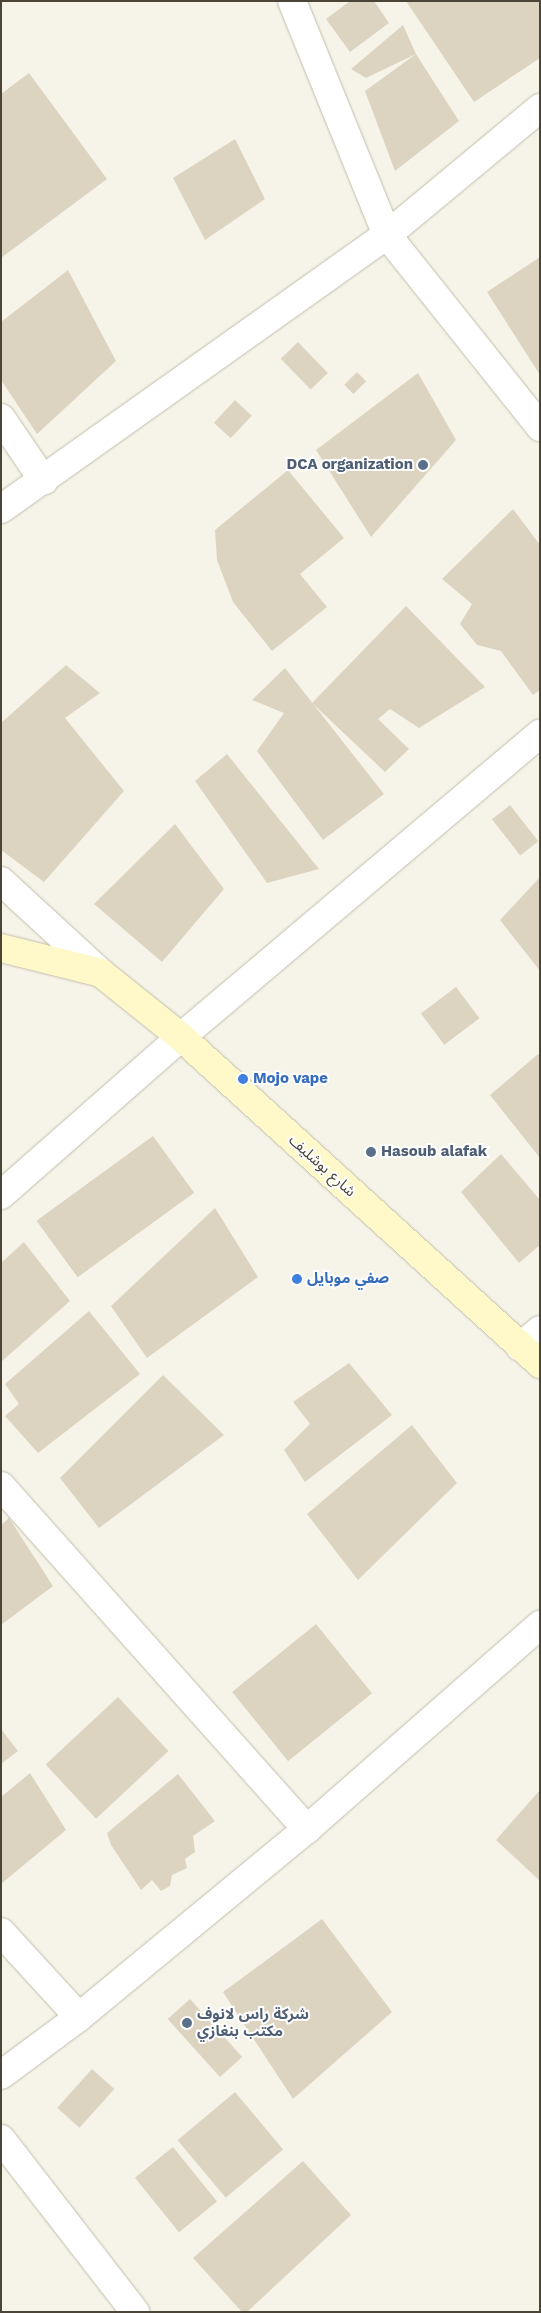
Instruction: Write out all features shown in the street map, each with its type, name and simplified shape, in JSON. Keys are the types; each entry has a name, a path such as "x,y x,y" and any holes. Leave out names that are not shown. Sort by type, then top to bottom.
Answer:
{"street":[{"path":"292,1 387,235 540,428"},
{"path":"1,509 44,481 387,235 540,108"},
{"path":"1,418 44,481"},
{"path":"1,1195 181,1037 540,734"},
{"path":"1,881 100,973"},
{"path":"1,948 100,973"},
{"name":"شارع بوشليف","path":"100,973 181,1037 533,1347"},
{"path":"1,1486 308,1828"},
{"path":"1,2075 79,2017 308,1828 540,1625"},
{"path":"1,1932 79,2017"},
{"path":"1,2139 135,2312"}],"building":[{"path":"350,1 374,1 389,23 350,52 326,19"},
{"path":"406,1 540,1 540,58 474,102"},
{"path":"403,25 416,54 366,78 351,69"},
{"path":"416,54 459,121 395,171 365,91"},
{"path":"29,73 107,179 1,258 1,94"},
{"path":"235,139 265,199 205,240 173,178"},
{"path":"540,257 540,375 487,292"},
{"path":"68,270 116,361 37,434 1,380 1,322"},
{"path":"298,342 328,373 311,390 281,359"},
{"path":"357,372 366,381 353,394 344,385"},
{"path":"418,373 456,440 371,537 316,450"},
{"path":"235,400 252,416 231,438 214,423"},
{"path":"288,470 344,538 300,574 327,607 272,651 233,602 217,560 215,530"},
{"path":"513,509 540,545 540,690 533,695 501,651 477,645 460,624 472,604 442,579"},
{"path":"406,606 485,687 419,728 390,709 378,719 409,749 385,772 312,703"},
{"path":"66,665 100,693 65,718 124,791 44,882 1,850 1,723"},
{"path":"285,668 384,794 323,840 257,751 284,713 252,700"},
{"path":"227,754 319,869 267,883 195,781"},
{"path":"510,805 538,841 520,855 492,819"},
{"path":"175,824 224,889 162,962 94,904"},
{"path":"540,877 540,971 500,920"},
{"path":"456,987 479,1018 444,1045 421,1013"},
{"path":"538,1054 540,1056 540,1158 490,1095"},
{"path":"153,1136 194,1193 78,1277 37,1221"},
{"path":"501,1154 540,1200 540,1245 519,1263 461,1192"},
{"path":"215,1208 258,1277 147,1358 111,1306"},
{"path":"24,1242 70,1301 1,1362 1,1263"},
{"path":"89,1311 140,1374 38,1453 5,1416 19,1404 5,1384"},
{"path":"349,1363 392,1415 305,1482 284,1450 310,1424 293,1402"},
{"path":"163,1375 224,1435 99,1528 60,1478"},
{"path":"412,1425 457,1483 358,1580 307,1514"},
{"path":"9,1518 53,1586 1,1625 1,1525"},
{"path":"316,1624 372,1693 288,1761 232,1692"},
{"path":"118,1697 168,1751 96,1819 46,1765"},
{"path":"1,1729 18,1751 1,1764"},
{"path":"30,1773 66,1830 1,1884 1,1797"},
{"path":"178,1774 215,1821 193,1836 195,1852 185,1859 187,1868 172,1875 170,1886 161,1891 152,1880 141,1890 111,1845 107,1833"},
{"path":"540,1790 540,1881 496,1840"},
{"path":"322,1919 392,2012 293,2099 223,1992"},
{"path":"190,1999 242,2057 220,2077 168,2019"},
{"path":"92,2069 114,2089 79,2128 57,2108"},
{"path":"235,2092 283,2149 226,2198 178,2140"},
{"path":"173,2147 217,2201 179,2232 135,2178"},
{"path":"303,2161 351,2215 247,2312 242,2312 193,2258"}],"place":[{"name":"DCA organization","path":"423,465"},
{"name":"Mojo vape","path":"243,1079"},
{"name":"Hasoub alafak","path":"371,1152"},
{"name":"صفي موبايل","path":"297,1279"},
{"name":"شركة راس لانوف مكتب بنغازي","path":"187,2023"}]}
